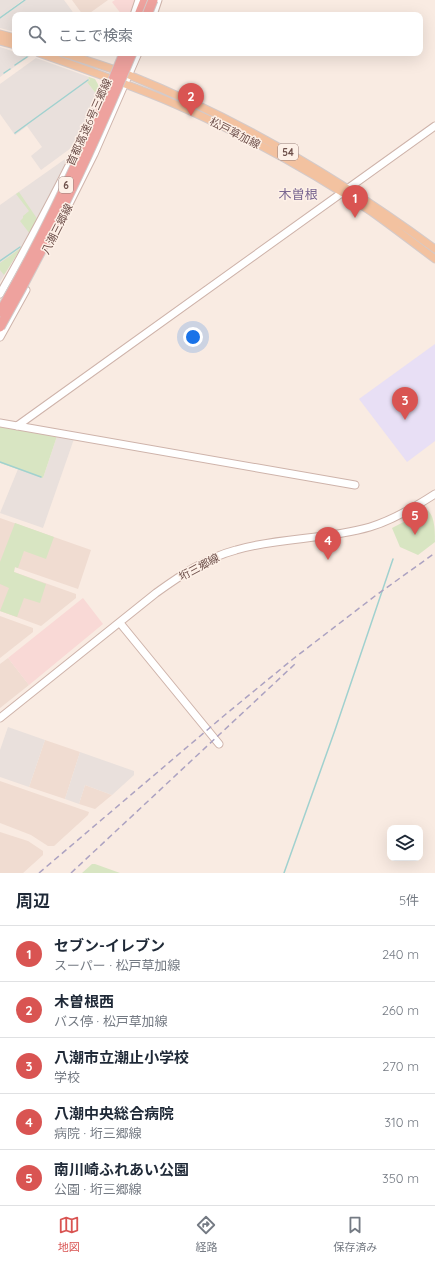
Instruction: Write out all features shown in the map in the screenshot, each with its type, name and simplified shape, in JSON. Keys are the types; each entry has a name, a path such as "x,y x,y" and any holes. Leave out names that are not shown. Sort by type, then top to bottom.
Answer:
{"highway":[{"path":"140,12 145,0"},
{"path":"149,12 156,1"},
{"name":"首都高速6号三郷線","path":"0,314 56,206 123,56"},
{"name":"首都高速6号三郷線","path":"0,327 32,270 74,185 98,134 131,56"}],"main road":[{"path":"0,34 12,37"},
{"path":"0,41 12,44"},
{"name":"松戸草加線","path":"48,56 114,79 176,104 236,133 380,209 435,249"},
{"name":"松戸草加線","path":"72,56 129,75 209,111 301,159 435,259"}],"street":[{"path":"135,12 139,0"},
{"path":"145,12 156,1"},
{"path":"153,12 156,1"},
{"path":"119,56 114,79 129,75"},
{"path":"116,70 124,64 127,56"},
{"name":"八潮三郷線","path":"0,337 18,305 91,160 137,56"},
{"name":"八潮三郷線","path":"0,294 78,150 114,79"},
{"path":"17,426 435,126"},
{"path":"0,314 3,311 18,305"},
{"path":"0,423 355,486"},
{"name":"垳三郷線","path":"0,718 178,577 199,564 235,550 252,546 340,533 371,526 407,511 435,494"},
{"path":"120,623 219,744"}],"shaded area":[{"path":"0,0 23,0 0,17"},
{"path":"26,0 64,0 73,12 12,12 12,31 0,28 0,19"},
{"path":"72,0 108,0 91,12 81,12"},
{"path":"115,0 135,0 130,12 120,12 112,2"},
{"path":"0,47 12,51 12,56 30,56 0,77"},
{"path":"36,58 89,77 88,78 90,80 87,82 97,95 76,141 71,148 41,170 31,156 42,147 27,126 15,135 0,114 0,84"},
{"path":"68,157 38,220 0,282 0,205"},
{"path":"435,344 435,441 407,462 359,399"},
{"path":"57,436 74,439 43,528 0,513 18,469 43,478"},
{"path":"0,518 91,550 78,589 0,562"},
{"path":"0,567 76,594 76,598 41,626 0,611"},
{"path":"83,598 103,624 29,685 8,658"},
{"path":"0,616 33,628 33,632 0,658"},
{"path":"8,658 29,685 0,708 0,664"},
{"path":"8,727 45,740 29,787 0,777 0,750"},
{"path":"45,740 80,752 65,799 29,787"},
{"path":"80,752 134,771 134,775 112,795 85,785 79,804 65,799"},
{"path":"0,781 89,812 88,815 54,846 48,846 31,835 0,823"},
{"path":"85,785 112,795 95,809 79,804"},
{"path":"0,832 28,841 43,851 43,855 23,873 0,873"}],"green space":[{"path":"88,78 95,79 100,88 97,95 87,82 90,80"},
{"path":"19,192 38,220 30,234 20,221 29,211 16,194"},
{"path":"21,248 4,275 0,270 0,263"},
{"path":"0,426 57,436 43,478 0,463"},
{"path":"427,510 430,512 433,520 435,542 418,555 400,547 392,528"},
{"path":"15,523 54,537 46,559 24,551 18,568 15,567 14,572 46,584 40,603 24,598 17,617 0,611 9,588 0,584 0,562"},
{"path":"92,864 95,864 120,873 82,873"}],"waterway":[{"path":"0,18 25,0"},
{"path":"15,65 27,57"},
{"path":"4,73 10,69"},
{"path":"15,133 88,80"},
{"path":"0,261 20,247"},
{"path":"0,462 41,477"},
{"path":"284,873 335,730 393,559"}],"railway":[{"path":"39,873 293,659 375,596 435,553"},
{"path":"71,873 295,664"}],"place":[{"name":"木曽根西","path":"191,116"},
{"name":"セブン-イレブン","path":"355,218"},
{"name":"八潮市立潮止小学校","path":"405,420"},
{"name":"南川崎ふれあい公園","path":"415,535"},
{"name":"八潮中央総合病院","path":"328,560"}],"district":[{"name":"木曽根","path":"298,194"}]}
